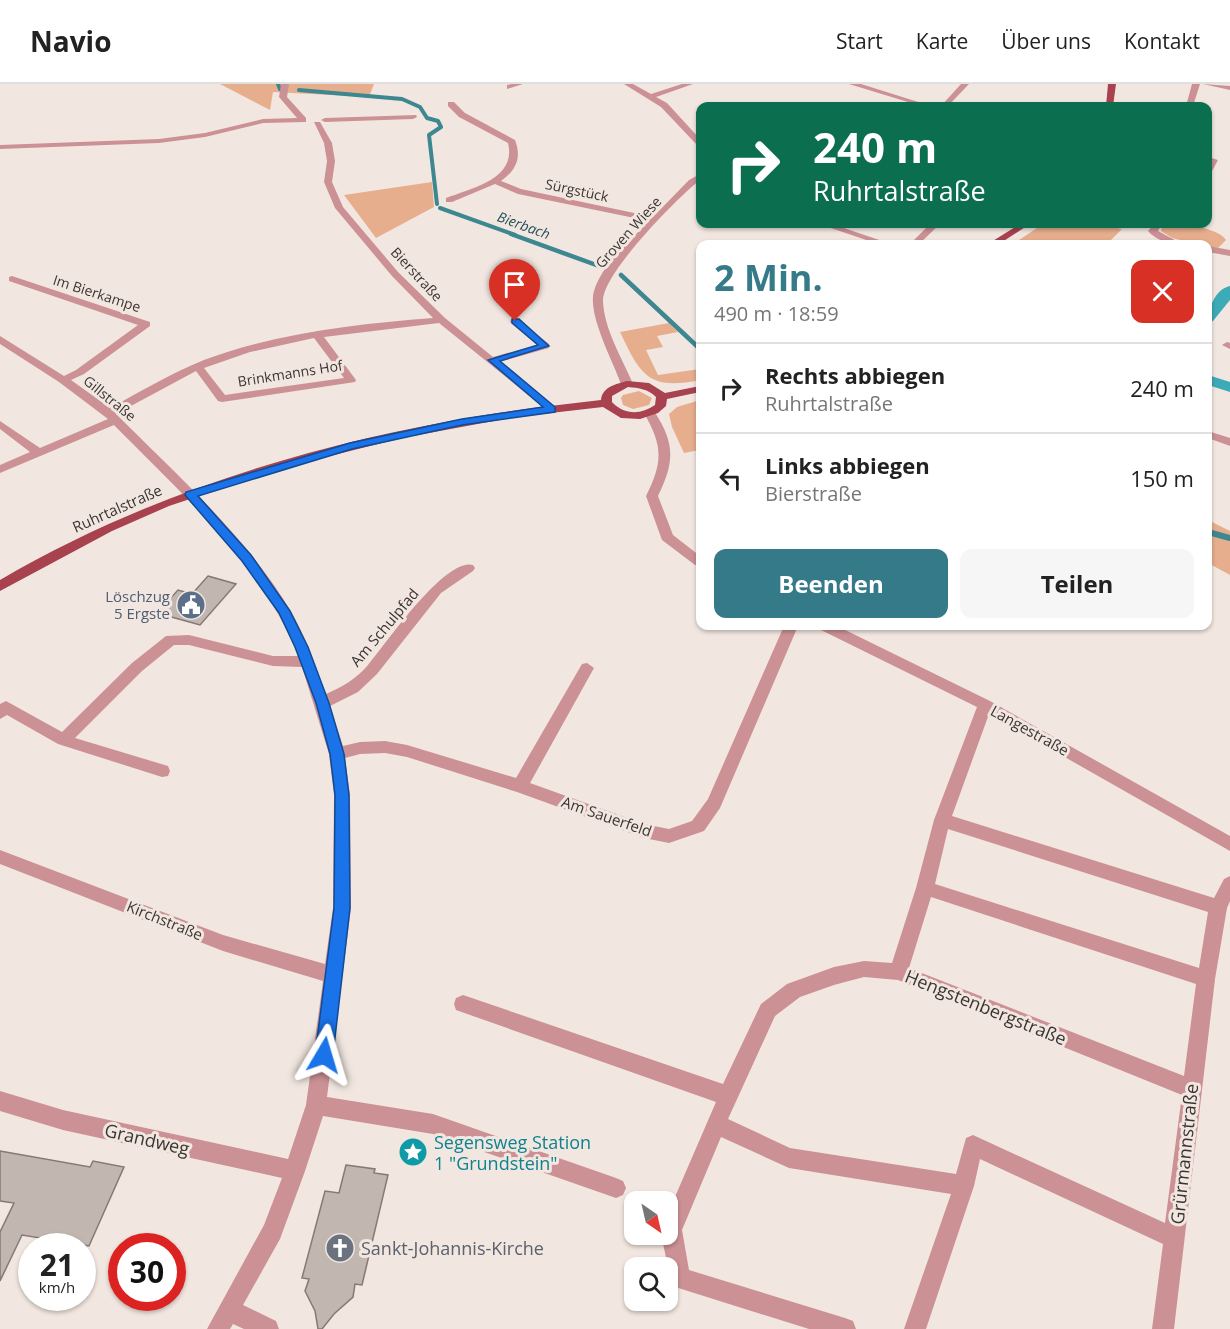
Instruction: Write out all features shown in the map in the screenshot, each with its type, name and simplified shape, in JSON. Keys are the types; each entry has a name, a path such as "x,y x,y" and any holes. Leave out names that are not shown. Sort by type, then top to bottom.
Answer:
{"main road":[{"path":"1110,102 1112,84"},
{"path":"999,240 1019,228"},
{"path":"627,384 645,385 662,397 660,406 640,416 618,413 606,403 608,395 615,388 627,384"},
{"path":"662,397 696,389"},
{"name":"Ruhrtalstraße","path":"0,586 102,530 190,495 350,447 462,422 606,403"}],"street":[{"name":"Bierstraße","path":"285,84 283,97 314,119 328,143 331,161 328,182 339,208 395,274 441,320 552,409"},
{"path":"510,87 519,84"},
{"path":"628,84 664,105 696,139"},
{"path":"650,97 689,84"},
{"path":"853,84 914,102"},
{"path":"948,102 965,84"},
{"path":"1190,102 1196,84"},
{"path":"1207,84 1230,88"},
{"path":"449,200 495,181 515,165 516,157 512,142 462,115 451,104"},
{"path":"0,147 159,141 205,135 263,121 413,117"},
{"name":"Groven Wiese","path":"627,384 598,307 599,290 612,267 696,179"},
{"name":"Sürgstück","path":"495,181 518,191 655,220"},
{"path":"836,228 874,240"},
{"path":"918,240 931,228"},
{"path":"1155,228 1153,231 1158,236 1168,240"},
{"path":"1212,250 1230,253"},
{"name":"Im Bierkampe","path":"12,279 146,324 80,372 63,380"},
{"name":"Brinkmanns Hof","path":"0,469 112,417 198,367 229,356 318,336 382,325 441,320"},
{"path":"493,360 545,346 515,321"},
{"name":"Brinkmanns Hof","path":"198,367 222,399 351,380 318,336"},
{"name":"Gillstraße","path":"0,339 63,380 112,417 190,495"},
{"path":"650,413 665,443 667,457 664,473 652,496 667,537 696,559"},
{"path":"0,424 38,452"},
{"path":"1212,435 1230,442"},
{"path":"190,495 266,584 284,611 322,703 337,754 342,795 342,908 316,1105 296,1171 272,1231 224,1320 268,1329"},
{"name":"Am Schulpfad","path":"322,703 353,688 372,670 436,590 468,568"},
{"name":"Am Sauerfeld","path":"337,754 360,748 385,747 407,751 520,786 644,831 669,836 698,826 714,803 789,630"},
{"name":"Langestraße","path":"834,630 985,705 1230,844"},
{"path":"63,740 136,667 171,640 189,640 273,661 307,662"},
{"path":"520,786 587,668"},
{"path":"898,972 925,888 942,820 985,705"},
{"path":"0,713 6,707 63,740 162,771"},
{"path":"942,820 1218,907"},
{"name":"Kirchstraße","path":"0,857 223,943 333,975"},
{"name":"Grürmannstraße","path":"1163,1329 1206,979 1218,907 1230,884"},
{"path":"925,888 1206,979"},
{"name":"Hengstenbergstraße","path":"845,1329 680,1278 671,1230 728,1096 768,1010 794,990 834,976 864,969 898,972 1191,1089"},
{"path":"463,1004 728,1096"},
{"name":"Grandweg","path":"0,1101 63,1120 296,1171"},
{"path":"316,1105 433,1124 616,1188"},
{"path":"716,1124 789,1158 964,1186"},
{"path":"915,1329 964,1186 973,1145 1175,1239"}],"shaded area":[{"path":"220,84 374,84 369,97 273,92 270,110"},
{"path":"432,182 434,207 376,238 344,195"},
{"path":"1037,228 1122,229 1111,240 1019,240"},
{"path":"1162,228 1202,228 1215,232 1226,240 1217,249 1212,248 1212,240 1180,240 1161,231"},
{"path":"669,323 678,332 657,336 663,347 646,350 658,375 696,370 696,381 668,383 648,376 640,369 620,332"},
{"path":"639,391 652,398 649,405 633,409 623,405 621,398 623,395"},
{"path":"696,401 696,451 684,453 672,427 669,414 677,407"},
{"path":"1212,522 1230,531 1230,575 1212,565"}],"building":[{"name":"Löschzug 5 Ergste","path":"208,576 236,584 200,625 157,613 178,590 192,594"},
{"path":"0,1151 90,1167 93,1161 124,1167 95,1233 18,1233 18,1243 0,1281 0,1232 14,1203 0,1201"},
{"name":"Sankt-Johannis-Kirche","path":"346,1165 375,1169 374,1173 388,1175 362,1285 355,1284 353,1297 334,1314 322,1329 318,1329 315,1311 305,1291 309,1279 302,1278 325,1191 339,1193"}],"waterway":[{"name":"Bierbach","path":"278,84 280,89"},
{"name":"Bierbach","path":"299,90 402,99 420,107 427,118 438,121 441,127 429,135 437,204"},
{"name":"Bierbach","path":"440,208 515,235"},
{"name":"Bierbach","path":"511,234 599,266"},
{"name":"Bierbach","path":"621,275 696,345"},
{"path":"1212,313 1230,290"},
{"path":"1212,381 1230,387"},
{"name":"Bierbach","path":"1212,533 1230,538"}],"place":[{"name":"Löschzug 5 Ergste","path":"191,605"},
{"name":"Segensweg Station 1 \"Grundstein\"","path":"413,1152"},
{"name":"Sankt-Johannis-Kirche","path":"340,1248"}],"route":[{"path":"324,1055 342,908 342,795 337,754 302,647 284,611 246,558 190,495 350,447 462,422 552,409 493,360 545,346 536,336 515,321"}]}
